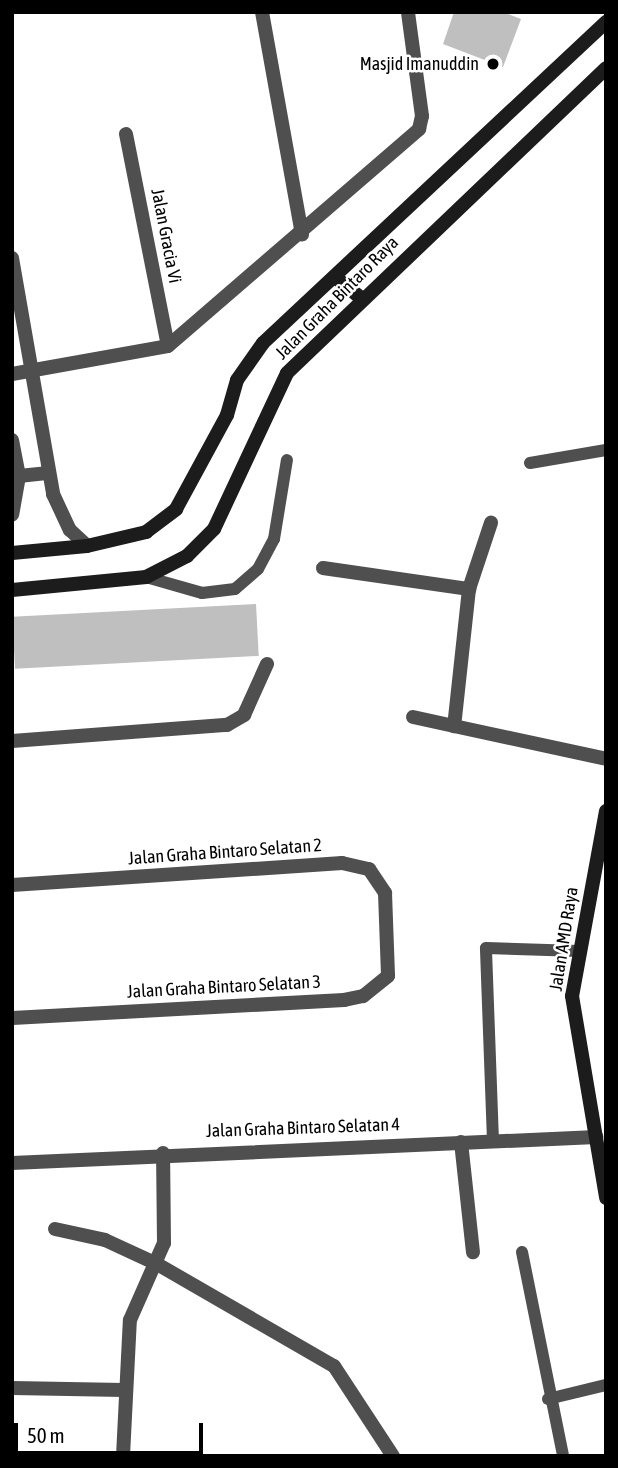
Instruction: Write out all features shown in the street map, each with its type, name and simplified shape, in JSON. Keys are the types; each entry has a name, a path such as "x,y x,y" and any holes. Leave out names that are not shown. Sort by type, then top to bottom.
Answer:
{"main road":[{"name":"Jalan Graha Bintaro Raya","path":"12,553 87,546 146,532 176,509 227,415 237,380 263,343 606,22"},
{"name":"Jalan Graha Bintaro Raya","path":"12,590 146,577 187,556 214,529 287,373 361,298 606,68"},
{"path":"335,277 361,298"},
{"name":"Jalan AMD Raya","path":"606,811 572,996 606,1198"}],"street":[{"path":"262,12 302,234"},
{"path":"12,374 168,346 302,234 419,129 422,116 408,12"},
{"name":"Jalan Gracia Vi","path":"126,134 168,346"},
{"path":"12,258 50,473 60,514 87,546"},
{"path":"12,440 19,476 12,514"},
{"path":"19,476 50,473"},
{"path":"454,726 469,589 491,523"},
{"path":"323,568 469,589"},
{"path":"12,741 227,725 244,715 267,664"},
{"path":"413,718 606,759"},
{"name":"Jalan Graha Bintaro Selatan 2","path":"12,885 342,863 369,869 386,893 387,934"},
{"name":"Jalan Graha Bintaro Selatan 3","path":"12,1018 354,998 388,976 387,934"},
{"name":"Jalan Graha Bintaro Selatan 4","path":"12,1163 163,1153 596,1137"},
{"path":"461,1142 473,1252"},
{"path":"123,1456 124,1390 130,1320 138,1293 157,1264 167,1222 163,1153"},
{"path":"55,1229 105,1240 157,1264 334,1366 393,1456"},
{"path":"12,1388 124,1390"}],"lane":[{"path":"530,463 606,450"},
{"path":"146,577 202,593 235,589 258,569 274,539 287,460"},
{"path":"493,1141 486,948 579,951"},
{"path":"522,1252 548,1399 563,1456"},
{"path":"548,1399 606,1385"}],"building":[{"name":"Masjid Imanuddin","path":"454,12 503,12 521,19 503,67 443,44"},
{"path":"256,604 259,656 15,669 12,617"}],"place":[{"name":"Masjid Imanuddin","path":"493,64"}]}
